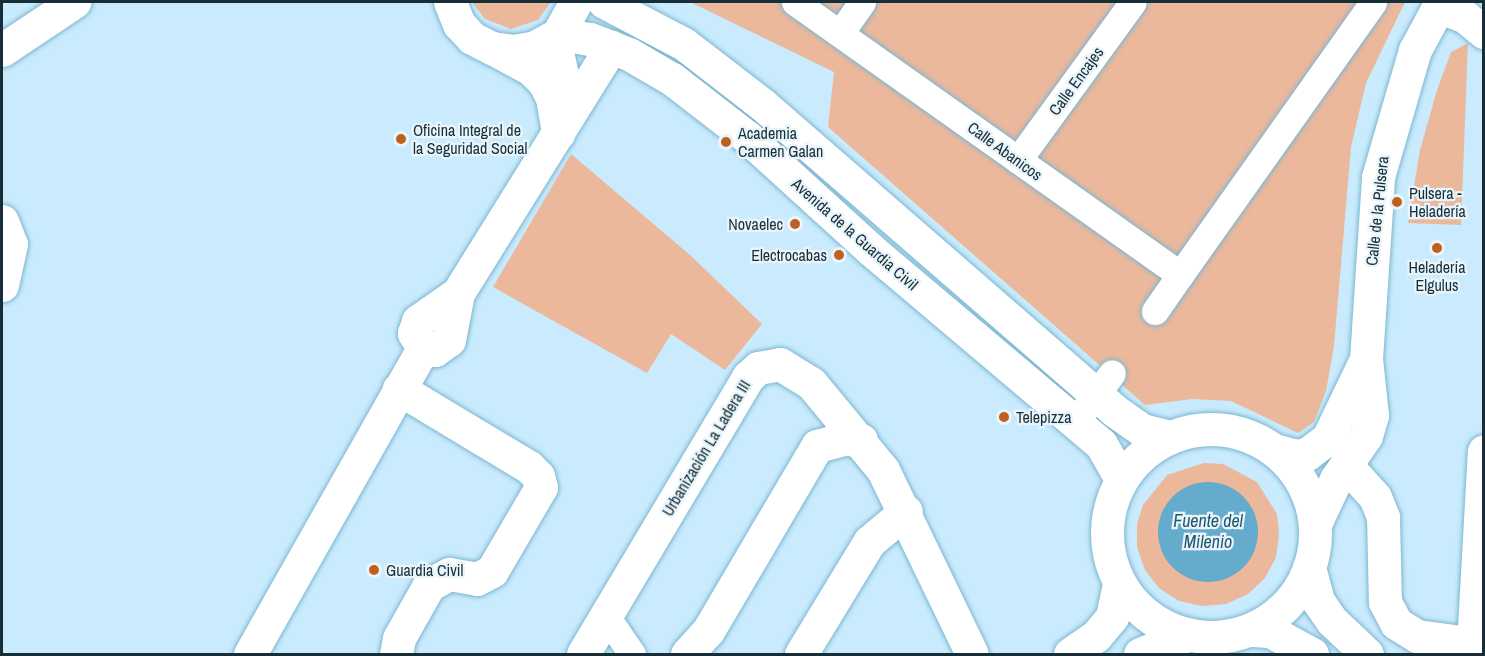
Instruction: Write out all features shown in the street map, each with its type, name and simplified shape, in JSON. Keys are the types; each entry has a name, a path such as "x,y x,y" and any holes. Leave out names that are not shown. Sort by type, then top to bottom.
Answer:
{"main road":[{"path":"2,50 74,2"},
{"path":"492,48 522,50 556,35 576,2"},
{"path":"604,2 684,44 763,105 1104,384 1142,430 1170,437"},
{"path":"1440,3 1464,16 1484,32"},
{"name":"Calle de la Pulsera","path":"1315,524 1346,465 1366,436 1372,415 1366,359 1378,177 1408,68 1440,3"},
{"path":"448,4 472,38 531,69 544,82 552,98 558,133"},
{"path":"556,35 564,85 558,133"},
{"name":"Avenida de la Guardia Civil","path":"556,35 584,37 611,47 672,79 747,137 870,249 1101,444 1121,479"},
{"path":"250,654 423,348 414,333 418,321 458,293 611,47"},
{"path":"2,220 11,244 2,285"},
{"name":"Calle de la Pulsera","path":"1274,450 1296,456 1307,454 1328,438 1366,359"},
{"name":"Urbanización La Ladera III","path":"583,654 748,377 758,368 780,364 798,372 861,440 884,470 906,511 972,654"},
{"path":"396,654 399,638 429,585 441,576 477,579 492,570 541,487 538,476 529,467 399,389"},
{"path":"1177,643 1147,617 1119,584 1111,564 1107,531 1111,501 1121,479 1151,448 1170,437 1213,429 1245,435 1274,450 1302,482 1315,524 1310,567 1318,601 1332,621 1367,654"},
{"path":"687,654 708,631 817,446 844,439 861,440"},
{"path":"1346,465 1375,497 1383,517 1385,602 1396,623 1417,636 1477,648 1484,452"},
{"path":"801,654 869,542 906,511"},
{"path":"1140,654 1177,643 1230,636 1251,630 1287,605 1310,567"},
{"path":"1070,654 1096,636 1112,617 1119,584"},
{"path":"1251,630 1279,635 1312,654"}],"street":[{"name":"Calle Abanicos","path":"795,2 841,32 1180,275"},
{"path":"841,32 862,2"},
{"name":"Calle Encajes","path":"1018,160 1133,2"},
{"path":"1155,311 1373,2"},
{"path":"1075,422 1104,384"},
{"path":"606,616 632,654"}],"shaded area":[{"path":"472,2 551,2 538,20 511,29 485,19"},
{"path":"690,2 1405,2 1366,83 1351,147 1334,346 1326,391 1314,422 1298,433 1231,401 1192,399 1145,405 828,127 834,72"},
{"path":"1468,43 1461,225 1408,223 1420,150 1437,90 1451,52"},
{"path":"571,154 690,255 762,324 725,370 671,334 647,373 493,287"},
{"path":"1204,463 1223,464 1257,482 1277,514 1279,534 1276,557 1265,578 1248,594 1226,604 1202,606 1179,601 1159,588 1145,570 1137,547 1137,524 1143,505 1167,475"}],"water":[{"name":"Fuente del Milenio","path":"1208,482 1227,486 1243,497 1254,513 1258,532 1254,551 1243,567 1227,578 1208,582 1189,578 1173,567 1162,551 1158,532 1162,513 1173,497 1189,486"}],"place":[{"name":"Oficina Integral de la Seguridad Social","path":"401,139"},
{"name":"Academia Carmen Galan","path":"726,142"},
{"name":"Pulsera - Heladería","path":"1397,202"},
{"name":"Novaelec","path":"795,224"},
{"name":"Heladería Elgulus","path":"1437,248"},
{"name":"Electrocabas","path":"839,255"},
{"name":"Telepizza","path":"1004,417"},
{"name":"Guardia Civil","path":"374,570"}]}
